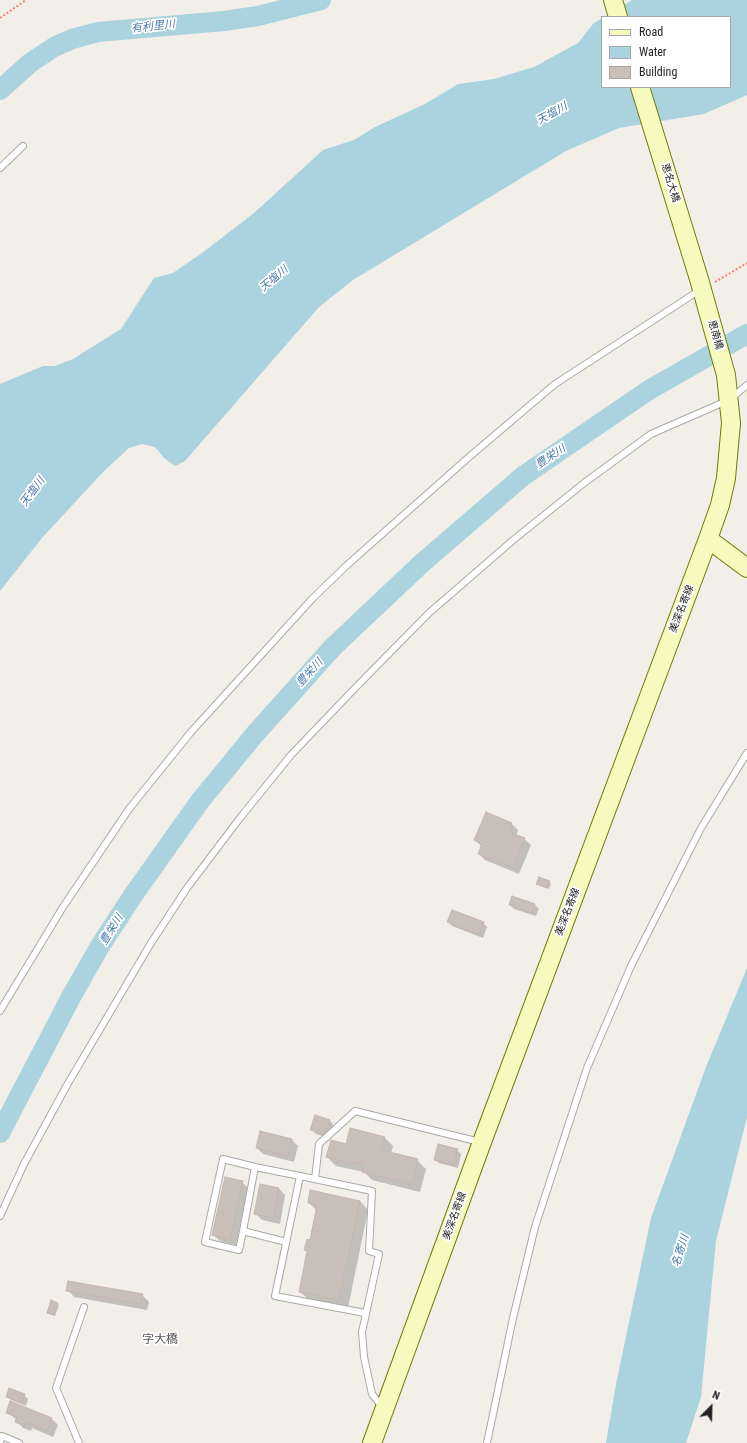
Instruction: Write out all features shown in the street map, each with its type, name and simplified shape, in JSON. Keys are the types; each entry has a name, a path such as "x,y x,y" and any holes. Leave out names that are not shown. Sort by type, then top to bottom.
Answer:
{"main road":[{"path":"613,0 618,16"},
{"name":"恵名大橋","path":"640,88 701,288"},
{"name":"恵南橋","path":"701,288 726,375"},
{"name":"美深名寄線","path":"372,1443 482,1142 720,506 726,478 732,423 726,375"},
{"path":"708,539 747,568"}],"lane":[{"path":"0,168 23,146"},
{"path":"0,1011 63,907 129,809 191,732 312,599 363,550 555,384 701,288"},
{"path":"0,1216 24,1164 67,1085 151,943 187,888 240,818 291,755 429,613 518,536 584,483 651,434 683,418 729,400 747,385"},
{"path":"487,1443 513,1318 535,1227 587,1068 631,966 701,828 747,753"},
{"path":"314,1179 319,1144 355,1111 482,1142"},
{"path":"255,1167 239,1250 204,1242 223,1160 372,1191 369,1251 379,1254 362,1332 364,1357 372,1394 384,1409"},
{"path":"300,1176 275,1296 365,1313"},
{"path":"243,1231 286,1242"},
{"path":"79,1443 56,1388 84,1307"},
{"path":"0,1442 2,1436 19,1443"}],"path":[{"path":"0,18 26,0"},
{"path":"701,288 747,263"}],"water":[{"name":"天塩川","path":"632,0 747,0 747,95 704,114 619,128 566,151 353,280 319,307 185,461 175,466 164,458 155,447 142,444 129,448 104,471 42,538 0,591 0,384 43,366 55,366 73,359 121,329 154,278 173,273 202,253 254,213 323,150 354,140 375,127 425,104 458,84 494,79 534,67 578,43 593,24 601,19 601,88 731,88 731,16 606,16"},
{"name":"名寄川","path":"747,968 747,1117 716,1241 701,1397 686,1443 606,1443 616,1384 651,1218 706,1067"}],"building":[{"path":"486,812 512,823 509,832 525,838 513,868 478,854 482,844 474,840"},
{"path":"539,877 550,881 547,888 536,884"},
{"path":"512,896 535,904 532,913 509,905"},
{"path":"452,910 484,922 479,935 447,922"},
{"path":"315,1115 330,1120 324,1135 310,1130"},
{"path":"350,1128 385,1137 381,1150 418,1159 412,1184 362,1172 364,1164 355,1162 354,1164 326,1157 331,1140 346,1144"},
{"path":"260,1131 292,1139 288,1156 256,1148"},
{"path":"438,1144 458,1149 454,1165 434,1160"},
{"path":"225,1177 243,1181 230,1239 212,1235"},
{"path":"260,1184 279,1188 274,1218 254,1214"},
{"path":"310,1190 360,1201 339,1300 299,1292 307,1251 304,1250 307,1239 310,1240 317,1205 308,1203"},
{"path":"68,1281 143,1294 141,1304 66,1291"},
{"path":"51,1300 58,1303 54,1315 47,1313"},
{"path":"9,1388 25,1394 22,1402 6,1397"},
{"path":"10,1401 52,1418 47,1431 25,1422 24,1426 15,1422 17,1417 6,1413"}],"waterway":[{"name":"有利里川","path":"0,90 30,63 54,47 72,39 98,32 224,21 258,16 321,0"},
{"name":"豊栄川","path":"0,1133 71,997 100,946 134,894 200,801 255,734 333,647 421,564 523,476 649,390 747,334"}],"district":[{"name":"字大橋","path":"160,1340"}]}
